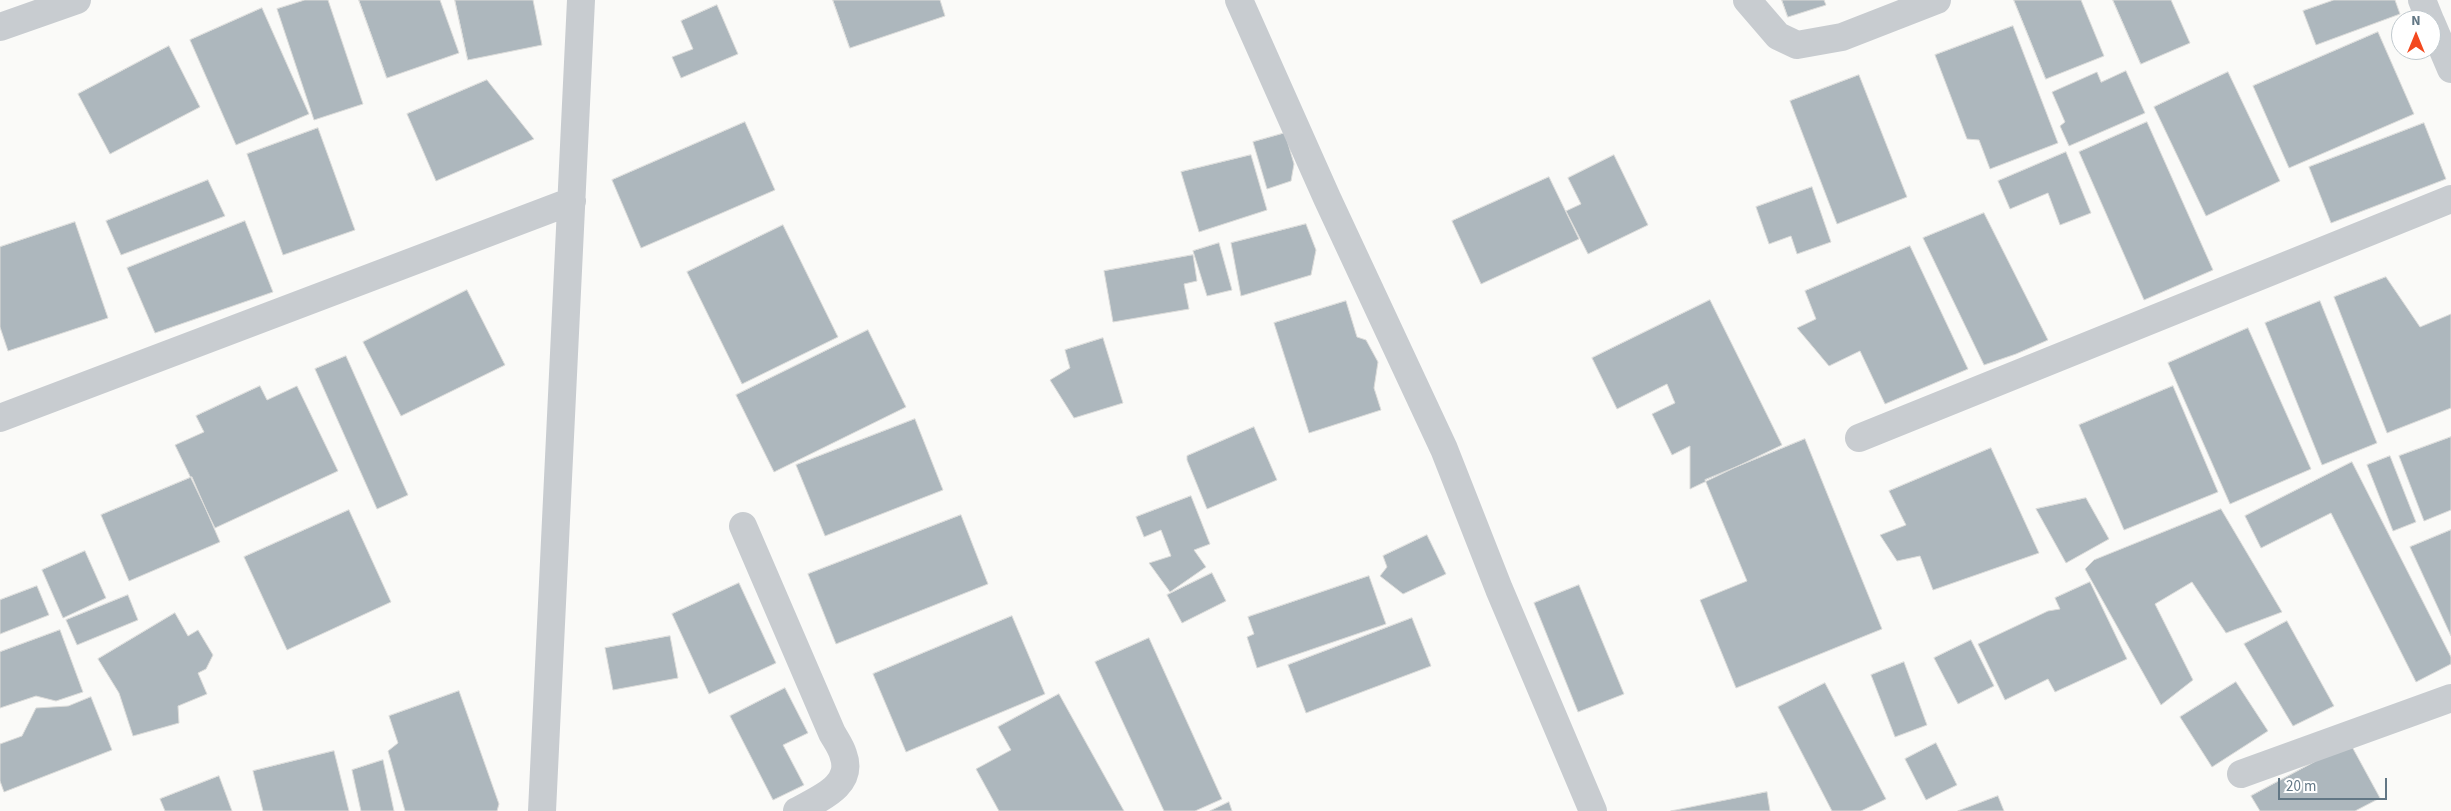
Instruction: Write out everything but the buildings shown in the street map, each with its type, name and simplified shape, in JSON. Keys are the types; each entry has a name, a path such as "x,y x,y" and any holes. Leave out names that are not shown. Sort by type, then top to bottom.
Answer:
{"street":[{"path":"0,27 77,0"},
{"path":"542,811 581,0"},
{"path":"1239,0 1327,198 1444,449 1499,589 1593,811"},
{"path":"1747,0 1778,36 1797,45 1842,37 1937,0"},
{"path":"2441,45 2451,69"},
{"path":"1859,438 2451,199"},
{"path":"0,418 572,201"},
{"path":"743,526 832,733 844,755 845,770 834,791 797,811"},
{"path":"2241,774 2451,698"}]}
